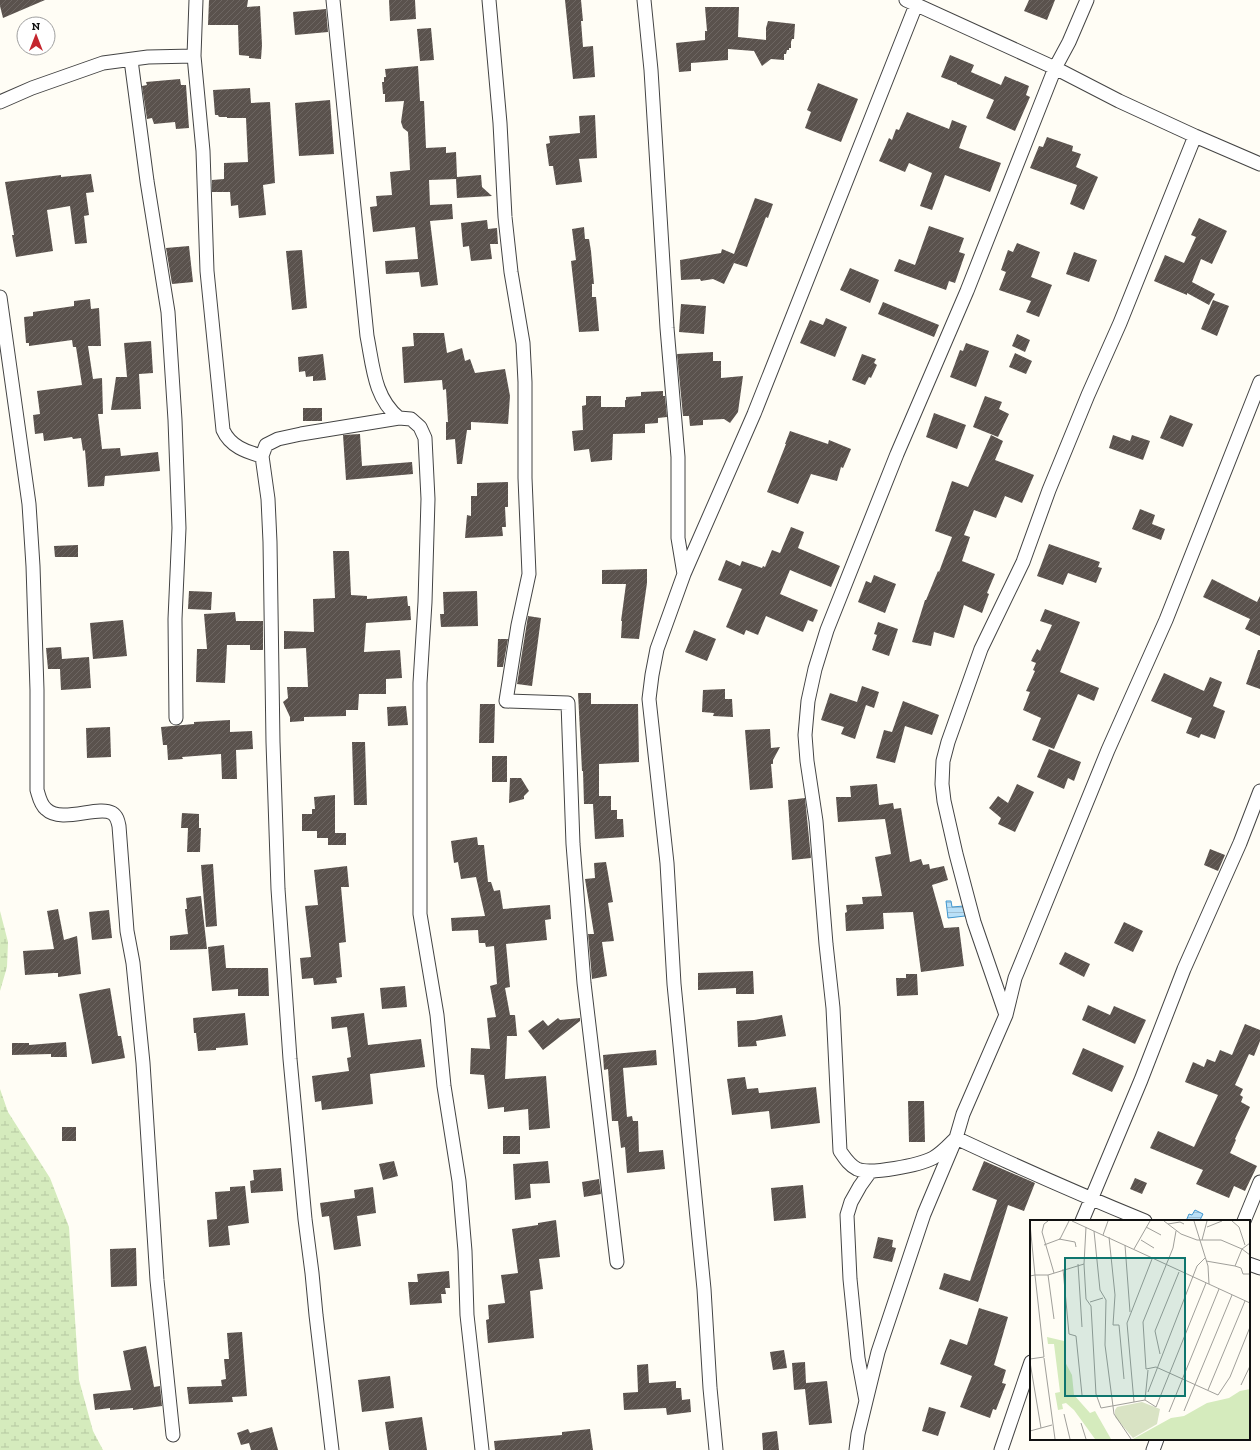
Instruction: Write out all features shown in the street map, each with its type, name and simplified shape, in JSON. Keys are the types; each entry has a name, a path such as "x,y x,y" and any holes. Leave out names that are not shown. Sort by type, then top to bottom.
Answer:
{"street":[{"path":"196,0 194,56 203,151 207,271 223,430 226,436 244,452 262,456"},
{"path":"333,0 367,336 376,381 381,396 390,411 399,418"},
{"path":"489,0 511,272 523,342 525,382 525,478 529,574 518,625 506,701 568,703 573,844 584,975 617,1262"},
{"path":"644,0 651,70 667,328 678,458 678,538 684,574"},
{"path":"956,1138 944,1151 925,1162 874,1171 858,1170 849,1164 840,1151 833,1008 818,857 816,821 807,761 805,734 808,701 815,669 827,630 897,454 1000,210 1055,68 1069,42 1087,0"},
{"path":"716,1450 710,1388 704,1281 674,984 666,863 649,699 652,675 657,649 684,574 754,414 911,3 1055,68 1119,101 1260,164"},
{"path":"0,102 32,88 102,63 148,57 194,56"},
{"path":"131,60 147,181 168,312 175,420 179,528 175,619 176,718"},
{"path":"1006,1015 974,922 956,854 944,801 942,784 943,761 948,742 981,649 1024,562 1049,490 1088,395 1120,323 1195,136"},
{"path":"0,297 30,511 37,690 37,790 44,808 50,812 60,815 78,815 105,811 113,813 118,818 128,931 133,963 143,1063 157,1280 173,1435"},
{"path":"856,1450 858,1434 878,1352 924,1214 956,1138 963,1114 1006,1015 1015,978 1108,750 1166,620 1260,382"},
{"path":"332,1450 305,1219 289,1052 278,889 273,742 270,542 268,499 262,456 266,445 278,439 399,418 411,419 420,427 425,438 427,460 426,551 420,683 420,914 437,1015 444,1086 459,1181 466,1251 467,1315 482,1450"},
{"path":"1082,1220 1141,1080 1184,969 1240,843 1260,791"},
{"path":"956,1138 974,1145 993,1156 1028,1172 1143,1220"},
{"path":"925,1162 935,1167 938,1176 937,1182"},
{"path":"866,1401 856,1343 850,1279 847,1215 851,1202 860,1186 870,1172 874,1171"},
{"path":"1244,1220 1260,1182"},
{"path":"1250,1264 1260,1268"},
{"path":"1001,1450 1030,1365"},
{"path":"1153,1450 1158,1440"}],"green space":[{"path":"0,911 8,942 7,967 0,991"},
{"path":"0,1089 8,1112 50,1178 69,1227 79,1380 93,1431 103,1450 0,1450"}],"water":[{"path":"946,901 951,901 952,907 964,906 965,916 948,918"},
{"path":"1195,1210 1203,1214 1200,1220 1186,1220 1189,1214 1192,1215"}],"building":[{"path":"0,0 45,0 3,18"},
{"path":"209,0 248,0 247,7 260,6 262,45 261,59 239,55 238,25 208,25"},
{"path":"389,0 415,0 416,19 390,21"},
{"path":"565,0 581,0 583,47 593,46 595,77 573,79"},
{"path":"1029,0 1055,0 1047,20 1024,11"},
{"path":"705,7 739,7 738,37 766,40 766,28 768,21 795,24 794,39 792,39 791,42 791,48 787,50 786,54 784,54 784,60 771,59 762,66 754,51 728,49 728,60 691,63 691,71 679,72 676,43 705,40 705,31 707,31"},
{"path":"326,9 328,32 295,35 293,12"},
{"path":"431,28 434,60 420,61 417,29"},
{"path":"950,55 974,65 971,72 1001,85 1005,76 1029,86 1026,95 1030,97 1015,131 986,118 994,100 941,77"},
{"path":"418,66 420,101 424,101 426,148 446,147 446,153 456,152 457,177 481,175 482,187 492,196 457,198 456,179 429,180 430,205 452,204 453,219 430,221 438,285 421,287 419,272 386,274 385,261 418,259 415,227 373,232 370,207 377,206 376,196 392,195 390,172 410,170 408,132 403,128 401,122 404,101 385,102 382,82 384,82 384,77 386,77 385,69"},
{"path":"180,79 181,85 186,85 189,128 176,129 175,122 154,124 152,118 147,119 142,86 147,85 146,82"},
{"path":"818,83 858,99 841,142 805,128 811,112 807,110"},
{"path":"250,88 251,103 270,102 275,183 263,185 266,215 239,218 238,205 231,206 230,192 212,192 212,180 224,179 224,163 248,162 246,118 227,118 215,115 213,90"},
{"path":"330,100 334,154 299,156 295,103"},
{"path":"907,112 949,129 952,120 967,126 959,148 1001,163 990,192 945,175 932,210 920,206 932,173 909,163 905,172 879,161 889,138 892,140 896,129 899,130"},
{"path":"595,115 597,158 579,159 582,182 556,185 553,166 549,166 546,144 550,143 549,136 580,133 579,116"},
{"path":"1047,137 1073,146 1072,151 1081,154 1076,167 1098,177 1084,210 1070,204 1077,185 1030,168 1039,146 1043,147"},
{"path":"91,174 94,192 86,193 89,215 84,216 87,243 75,244 70,206 47,210 53,251 16,257 12,235 14,235 5,182 61,175 61,177"},
{"path":"755,198 773,204 768,218 766,217 747,267 734,263 724,284 713,279 701,281 700,279 681,280 680,260 721,253 722,249 734,254"},
{"path":"1199,218 1227,231 1212,264 1201,259 1192,282 1215,294 1209,305 1187,293 1187,295 1154,281 1165,255 1184,263 1196,237 1191,235"},
{"path":"487,220 488,229 497,228 498,244 490,244 492,259 471,261 469,246 463,247 461,223"},
{"path":"929,226 964,238 959,252 965,254 955,283 949,281 946,290 894,271 899,259 915,265"},
{"path":"584,227 585,239 589,239 591,251 594,284 592,284 592,297 596,297 599,331 579,332 571,261 576,260 572,229"},
{"path":"1017,243 1040,252 1031,277 1052,285 1039,317 1026,312 1031,301 999,290 1006,272 1001,270 1008,250 1013,252"},
{"path":"189,246 193,282 172,284 166,248"},
{"path":"302,250 307,308 292,310 286,251"},
{"path":"1074,252 1097,260 1089,282 1066,274"},
{"path":"850,268 879,280 870,303 840,290"},
{"path":"90,299 91,309 99,308 101,346 88,346 93,379 102,378 103,414 98,414 102,449 120,448 121,456 158,452 160,471 105,476 104,486 88,487 85,450 83,451 81,438 73,439 72,437 44,441 43,433 35,434 33,415 40,414 37,391 82,385 76,347 73,347 72,340 29,346 29,343 26,343 24,317 33,316 33,312 74,306 74,301"},
{"path":"1213,300 1229,306 1217,336 1201,329"},
{"path":"883,302 939,325 934,337 878,314"},
{"path":"681,304 706,306 704,334 679,332"},
{"path":"826,318 847,327 835,357 800,343 810,320 823,325"},
{"path":"413,333 444,333 447,353 462,348 465,361 470,359 475,373 505,369 510,396 508,424 471,422 471,430 467,430 462,464 457,464 455,439 446,440 446,422 448,422 446,389 443,390 442,380 404,383 402,347 414,346"},
{"path":"1017,334 1030,340 1025,352 1012,346"},
{"path":"151,341 153,373 139,374 141,409 111,410 116,377 127,377 124,343"},
{"path":"966,343 989,351 976,387 950,377 960,350 963,351"},
{"path":"713,352 713,361 721,361 721,378 743,376 738,412 730,423 724,419 703,420 703,425 690,426 689,416 683,416 677,354"},
{"path":"1015,353 1032,361 1026,374 1009,367"},
{"path":"323,354 326,380 313,381 313,376 306,377 305,371 299,372 298,357"},
{"path":"862,354 876,359 874,363 877,365 871,378 869,377 865,385 852,380"},
{"path":"663,391 663,396 665,396 667,417 658,418 658,423 645,424 645,433 613,434 612,460 591,462 589,449 574,451 572,431 583,430 582,406 586,405 586,396 601,396 601,407 625,407 626,397 641,396 641,392"},
{"path":"985,396 1002,402 999,409 1009,414 998,437 973,427"},
{"path":"303,408 322,408 322,421 303,421"},
{"path":"934,413 966,425 957,449 926,437"},
{"path":"1170,415 1193,424 1183,447 1160,438"},
{"path":"790,431 828,444 829,440 851,449 843,468 841,467 837,481 811,474 798,504 767,492"},
{"path":"360,434 362,466 412,462 413,474 346,480 343,435"},
{"path":"991,435 1003,441 995,460 1034,475 1022,503 1005,496 996,518 974,510 964,535 970,537 962,561 995,574 987,593 989,594 982,613 964,605 954,638 934,632 931,646 912,642 925,600 938,571 939,572 952,537 935,531 952,481 968,487"},
{"path":"1113,435 1130,441 1132,435 1150,441 1143,460 1109,448"},
{"path":"508,482 508,507 505,507 506,527 502,527 503,536 465,538 467,515 471,516 471,496 477,496 477,483"},
{"path":"1140,509 1155,515 1152,524 1165,529 1161,540 1132,529"},
{"path":"791,527 804,532 798,548 840,566 831,587 790,570 780,594 818,610 813,622 808,620 803,632 766,616 758,635 746,630 744,635 726,627 742,589 718,580 726,560 740,566 742,561 762,568 763,566 765,567 772,550 780,553"},
{"path":"1049,544 1100,562 1098,567 1102,568 1096,583 1068,573 1063,585 1037,576"},
{"path":"78,545 78,557 55,557 54,546"},
{"path":"333,551 349,551 351,595 367,596 367,599 407,596 408,606 410,606 411,620 366,623 364,652 400,650 402,678 386,679 386,694 359,694 358,710 346,710 346,716 304,717 304,721 290,722 290,717 283,702 288,698 287,687 308,687 306,648 284,649 284,631 314,632 313,599 335,598"},
{"path":"647,569 647,583 639,639 621,638 621,621 626,584 602,584 602,570"},
{"path":"874,575 896,584 885,613 858,602 866,581 871,583"},
{"path":"1212,579 1257,602 1260,596 1260,636 1245,629 1250,619 1203,597"},
{"path":"189,591 212,592 211,610 188,609"},
{"path":"477,591 478,626 441,627 440,614 444,614 443,592"},
{"path":"1045,609 1080,622 1060,672 1099,688 1094,701 1078,694 1054,749 1032,740 1041,718 1023,710 1030,692 1026,691 1035,671 1033,670 1036,663 1031,661 1037,649 1040,651 1052,625 1040,621"},
{"path":"235,612 236,621 263,621 263,650 250,650 250,645 227,645 225,683 196,682 197,649 207,649 204,614"},
{"path":"528,616 541,618 532,686 517,684"},
{"path":"123,620 127,656 93,659 90,623"},
{"path":"878,622 898,629 889,656 872,650 877,635 874,634"},
{"path":"694,630 716,639 707,661 685,652"},
{"path":"498,639 508,639 503,667 497,667"},
{"path":"61,647 62,659 89,657 91,688 61,690 60,669 48,669 46,648"},
{"path":"1258,650 1260,650 1260,689 1246,684"},
{"path":"1164,673 1204,691 1210,677 1222,682 1213,706 1225,711 1215,739 1201,734 1199,738 1186,733 1192,718 1151,701"},
{"path":"862,686 879,692 874,708 866,705 855,739 841,734 844,727 821,720 830,693 857,702"},
{"path":"725,689 725,699 732,699 733,717 713,716 714,713 702,712 703,690"},
{"path":"578,693 591,693 591,704 638,704 639,762 599,764 599,796 611,796 611,810 617,810 617,819 623,819 624,837 595,839 593,804 584,804"},
{"path":"903,701 939,715 932,735 905,726 895,763 876,758 884,730 892,732"},
{"path":"480,704 495,704 494,743 479,743"},
{"path":"406,706 408,725 388,726 387,707"},
{"path":"230,720 230,732 252,731 253,749 236,750 237,779 222,779 221,754 182,757 183,759 168,760 167,745 163,745 161,727 194,724 194,722"},
{"path":"110,727 111,757 87,758 86,728"},
{"path":"770,729 771,748 780,747 773,760 773,764 771,764 773,788 750,790 745,730"},
{"path":"352,742 365,742 367,805 354,805"},
{"path":"1049,749 1081,762 1074,781 1068,778 1064,789 1037,777"},
{"path":"492,756 507,756 507,782 492,782"},
{"path":"510,778 521,778 529,791 524,796 524,799 509,803"},
{"path":"877,784 879,805 893,803 894,809 901,808 910,862 921,859 923,865 929,864 930,869 944,866 948,880 932,885 944,928 959,927 964,966 921,972 913,912 883,913 884,929 846,931 846,905 863,904 862,897 882,896 875,857 891,854 885,819 838,822 836,797 851,797 850,786"},
{"path":"1017,784 1034,792 1015,832 998,824 1001,818 989,808 998,796 1008,803"},
{"path":"335,795 335,833 346,833 346,845 328,845 328,838 317,838 317,831 302,831 302,814 312,814 312,809 315,809 314,797"},
{"path":"805,798 811,858 792,860 788,800"},
{"path":"182,813 199,814 199,828 201,828 200,852 187,852 188,828 181,828"},
{"path":"477,837 478,845 484,845 488,882 491,882 494,891 500,890 503,909 550,905 551,919 545,920 547,940 506,944 510,987 505,988 510,1015 515,1015 517,1036 507,1036 505,1079 546,1076 550,1128 529,1130 528,1109 504,1112 504,1107 488,1109 484,1075 470,1074 471,1048 490,1049 487,1018 496,1017 490,986 497,984 494,946 486,947 485,943 479,943 478,930 452,931 451,918 485,916 476,877 461,879 458,862 454,863 451,841"},
{"path":"1210,849 1225,855 1218,871 1204,865"},
{"path":"606,862 613,902 608,903 614,941 602,942 607,976 592,979 588,934 594,934 585,879 595,878 594,863"},
{"path":"213,864 217,926 206,927 201,865"},
{"path":"347,866 349,887 341,887 346,942 339,943 342,977 336,978 337,983 314,985 313,978 302,979 300,958 311,957 305,906 318,905 314,870"},
{"path":"201,896 207,949 170,950 170,936 188,934 185,909 187,909 186,898"},
{"path":"58,909 64,940 77,936 81,974 58,977 58,973 25,975 23,951 54,949 47,911"},
{"path":"109,910 112,938 92,940 89,912"},
{"path":"1124,922 1143,931 1133,952 1114,943"},
{"path":"224,945 226,968 268,968 269,996 238,996 238,989 212,991 208,947"},
{"path":"1065,952 1090,964 1084,977 1059,964"},
{"path":"753,971 754,994 736,994 736,988 698,990 698,973"},
{"path":"906,974 917,974 918,995 897,996 896,978 906,978"},
{"path":"405,986 407,1007 382,1009 380,988"},
{"path":"110,988 118,1036 121,1036 125,1058 92,1064 79,994"},
{"path":"1088,1005 1110,1015 1114,1006 1146,1020 1135,1044 1082,1020"},
{"path":"245,1013 248,1045 198,1051 196,1033 194,1033 193,1018"},
{"path":"364,1013 368,1045 421,1039 425,1067 370,1074 373,1104 322,1110 321,1101 315,1102 312,1076 349,1071 347,1058 351,1057 347,1027 332,1029 331,1017"},
{"path":"782,1015 786,1036 756,1041 757,1046 738,1047 737,1021 754,1020"},
{"path":"558,1018 560,1020 580,1018 580,1021 543,1050 528,1031 543,1020 548,1026"},
{"path":"1245,1024 1260,1030 1260,1041 1254,1056 1249,1054 1235,1085 1243,1089 1240,1095 1243,1097 1241,1102 1250,1107 1230,1153 1257,1166 1245,1191 1234,1186 1229,1198 1196,1184 1203,1170 1150,1148 1158,1131 1194,1147 1218,1095 1185,1082 1193,1062 1204,1067 1207,1059 1215,1062 1220,1050 1232,1055"},
{"path":"66,1042 67,1057 51,1057 51,1054 12,1055 12,1043 29,1043 29,1045"},
{"path":"1083,1048 1124,1066 1112,1092 1072,1074"},
{"path":"656,1050 657,1065 623,1068 627,1117 632,1116 633,1121 638,1121 639,1152 663,1150 665,1169 627,1173 625,1147 621,1148 618,1121 612,1121 608,1069 604,1070 603,1055"},
{"path":"745,1077 747,1089 758,1088 759,1093 816,1087 820,1123 771,1129 769,1111 732,1115 727,1079"},
{"path":"908,1101 924,1101 925,1142 909,1142"},
{"path":"62,1127 76,1127 76,1141 62,1141"},
{"path":"503,1136 520,1136 520,1154 503,1154"},
{"path":"394,1161 398,1176 383,1180 379,1164"},
{"path":"548,1161 550,1183 530,1184 531,1198 515,1200 513,1164"},
{"path":"984,1161 1035,1183 1024,1211 1008,1205 978,1302 939,1289 944,1273 970,1281 997,1200 972,1190"},
{"path":"281,1168 283,1191 251,1193 250,1181 254,1180 253,1170"},
{"path":"1135,1178 1147,1183 1142,1194 1130,1189"},
{"path":"599,1179 601,1194 584,1197 582,1182"},
{"path":"803,1185 806,1218 774,1221 771,1188"},
{"path":"245,1186 249,1223 228,1226 230,1245 209,1247 207,1220 217,1219 215,1192 230,1191 230,1187"},
{"path":"373,1187 376,1213 357,1216 361,1246 334,1250 329,1216 322,1217 320,1203 355,1198 354,1190"},
{"path":"556,1220 560,1257 539,1259 543,1289 530,1291 534,1338 488,1343 486,1320 489,1319 488,1305 505,1303 501,1275 518,1273 512,1229 538,1225 538,1223"},
{"path":"878,1237 893,1240 892,1247 896,1248 892,1262 873,1258"},
{"path":"136,1248 137,1286 111,1287 110,1249"},
{"path":"449,1271 450,1288 445,1288 446,1294 441,1294 442,1303 410,1305 408,1282 418,1282 417,1274"},
{"path":"979,1308 1008,1317 994,1365 1006,1370 1002,1383 1006,1384 996,1410 993,1409 990,1418 960,1407 972,1376 940,1364 950,1339 967,1345"},
{"path":"242,1332 247,1396 232,1397 233,1402 189,1404 187,1387 222,1386 221,1380 226,1379 224,1359 229,1359 227,1333"},
{"path":"146,1346 154,1387 160,1386 162,1406 133,1410 133,1408 110,1410 110,1408 95,1410 93,1394 131,1390 123,1351"},
{"path":"784,1350 787,1368 773,1370 770,1352"},
{"path":"805,1362 806,1383 827,1381 832,1423 809,1425 805,1389 794,1390 792,1363"},
{"path":"648,1364 649,1383 676,1381 676,1388 681,1388 682,1400 690,1399 691,1412 667,1415 666,1408 624,1410 623,1393 638,1392 637,1365"},
{"path":"390,1376 394,1408 362,1412 358,1380"},
{"path":"929,1407 946,1412 938,1436 922,1431"},
{"path":"422,1417 427,1450 389,1450 385,1422"},
{"path":"272,1427 278,1450 251,1450 249,1443 241,1445 237,1433 248,1429 250,1433"},
{"path":"590,1429 593,1450 495,1450 494,1441 562,1435 562,1432"},
{"path":"777,1431 779,1450 763,1450 762,1433"}]}
